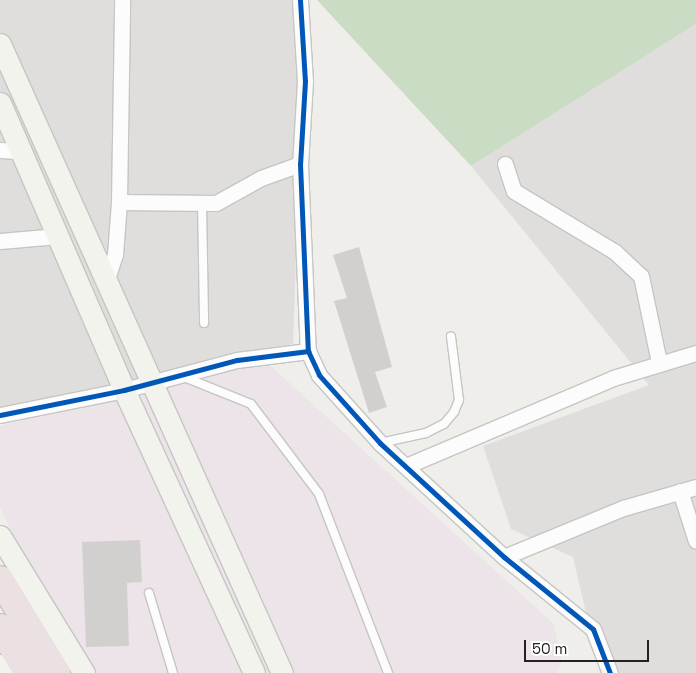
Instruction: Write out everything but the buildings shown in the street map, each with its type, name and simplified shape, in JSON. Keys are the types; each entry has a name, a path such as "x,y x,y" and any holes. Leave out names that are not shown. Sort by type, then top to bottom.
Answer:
{"highway":[{"path":"0,580 57,673"},
{"path":"0,627 28,673"}],"main road":[{"path":"0,44 105,286 153,382 282,673"},
{"path":"0,103 124,390 254,673"},
{"path":"0,536 84,673"},
{"path":"0,665 5,673"}],"street":[{"path":"105,286 115,255 119,202 122,0"},
{"path":"300,0 305,80 300,164 308,351 336,398 380,443 504,557 593,629 610,673"},
{"path":"0,150 22,151"},
{"path":"119,202 216,203 261,178 300,164"},
{"path":"506,164 514,191 615,252 641,276 658,362"},
{"path":"0,241 58,236"},
{"path":"0,414 124,390 276,352 308,351"},
{"path":"406,466 658,362 696,353"},
{"path":"504,557 624,508 696,486"},
{"path":"680,491 696,541"}],"lane":[{"path":"202,203 204,323"},
{"path":"380,443 426,433 444,424 454,412 459,400 451,337"},
{"path":"180,375 251,404 319,494 388,673"},
{"path":"149,593 173,673"}],"shaded area":[{"path":"0,0 305,0 293,344 0,412"},
{"path":"696,24 696,673 600,673 573,557 511,529 483,446 649,385 471,166"},
{"path":"262,358 554,624 562,663 556,673 96,673 24,559 0,507 0,426"}],"green space":[{"path":"317,0 696,0 696,24 471,166"}],"cycle path":[{"path":"300,0 305,81 300,164 308,351 319,375 380,443 504,557 593,629 610,673"},
{"path":"0,415 124,390 237,360 308,351"}]}
